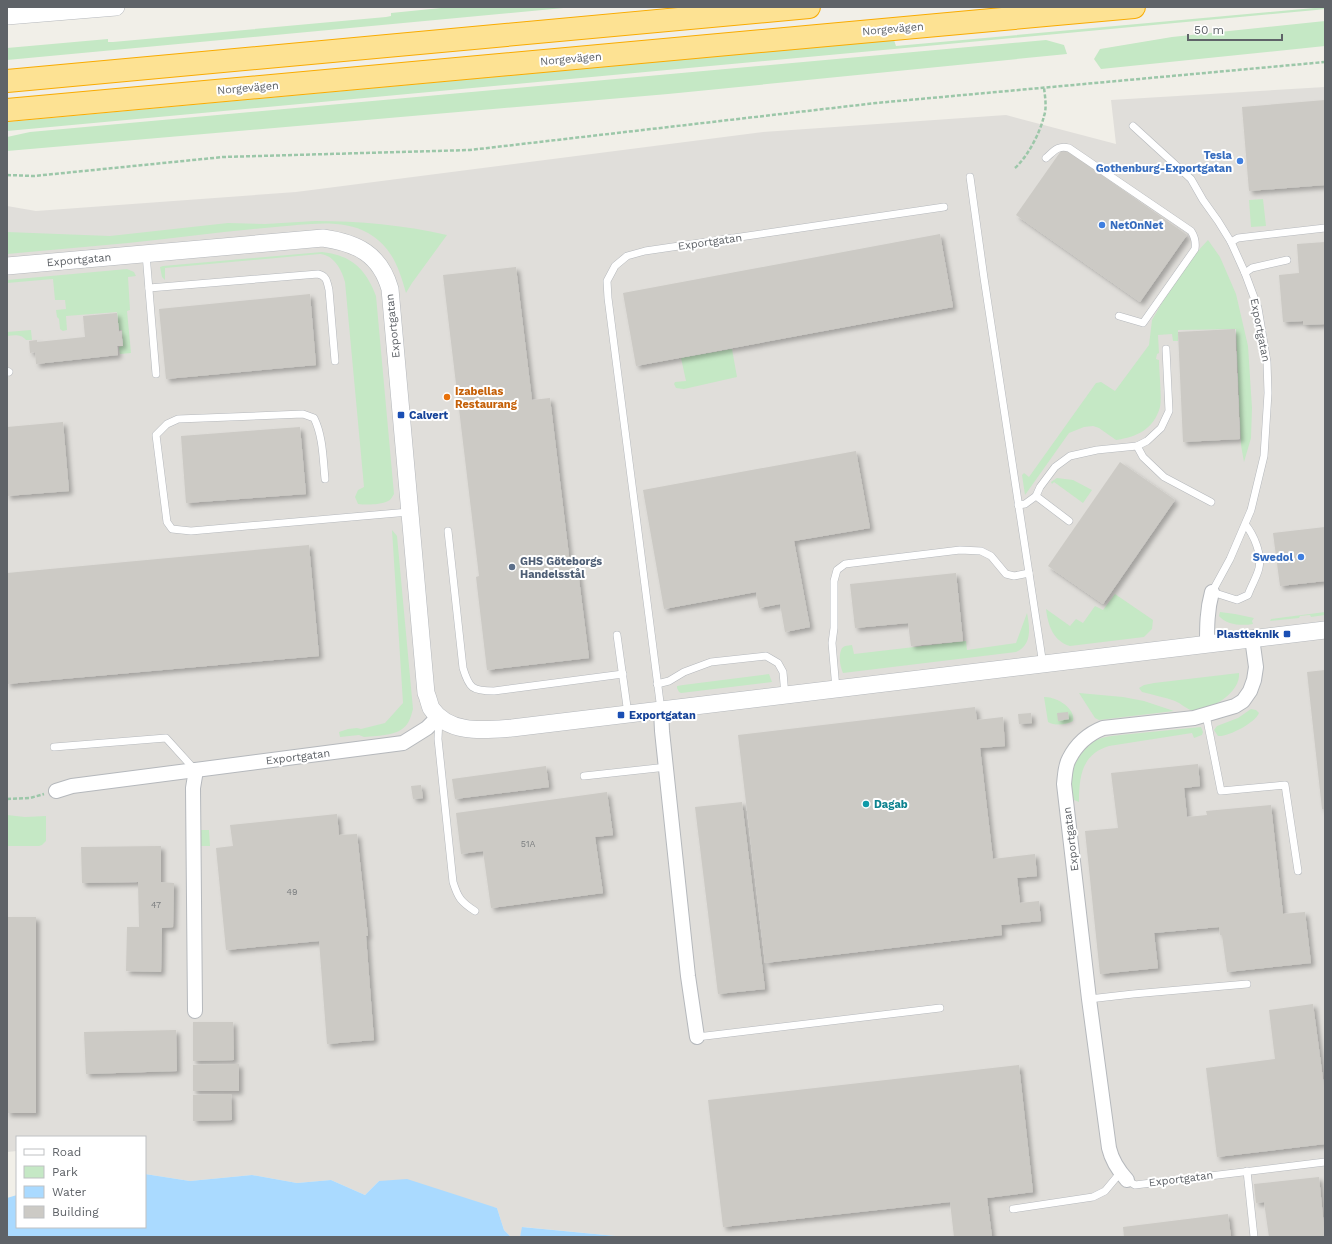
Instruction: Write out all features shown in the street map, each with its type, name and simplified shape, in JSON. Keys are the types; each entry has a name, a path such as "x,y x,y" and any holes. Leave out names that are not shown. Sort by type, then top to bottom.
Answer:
{"highway":[{"path":"7,81 809,7"},
{"name":"Norgevägen","path":"7,110 1134,7"}],"street":[{"path":"7,16 116,7"},
{"name":"Exportgatan","path":"7,266 323,238 341,241 356,246 371,258 384,274 390,289 426,693 431,708 450,724 461,728 475,731 512,728 1325,630"},
{"name":"Exportgatan","path":"1207,644 1207,620 1212,592"},
{"name":"Exportgatan","path":"1123,1177 1112,1158 1109,1148 1089,999 1064,784 1068,760 1081,742 1092,732 1103,728 1194,718 1235,706 1243,701 1250,691 1254,680 1256,667 1252,638"},
{"name":"Exportgatan","path":"661,710 688,976 697,1037"},
{"name":"Exportgatan","path":"56,791 72,786 403,743 427,728 439,716"},
{"path":"195,1011 193,788 196,770"}],"lane":[{"name":"Exportgatan","path":"1133,126 1191,179 1231,242 1245,273 1258,308 1267,362 1268,393 1264,456 1251,510 1230,559 1212,592"},
{"path":"1046,158 1056,149 1063,146 1069,148 1191,231 1194,235 1196,241 1195,249 1143,323 1119,316"},
{"path":"970,177 1028,573 1043,665"},
{"name":"Exportgatan","path":"661,710 608,298 607,281 614,266 627,256 645,251 944,207"},
{"path":"1231,242 1238,238 1325,228"},
{"path":"146,254 156,374"},
{"path":"1245,273 1252,268 1287,260"},
{"path":"149,288 318,274 322,275 327,279 329,290 335,361"},
{"path":"1018,505 1025,504 1036,496 1040,487 1055,467 1070,456 1097,450 1137,446 1147,441 1161,428 1168,411 1166,349"},
{"path":"325,479 318,426 314,418 303,414 178,419 167,424 156,435 167,522 172,529 191,531 410,512"},
{"path":"1137,446 1143,457 1164,477 1211,502"},
{"path":"1036,496 1069,521"},
{"path":"1212,592 1237,600 1248,595 1259,568 1259,559 1251,531 1245,524"},
{"path":"448,531 463,668 470,686 481,691 494,691 623,674"},
{"path":"836,689 832,643 834,628 834,581 836,570 845,564 960,550 981,551 991,556 1006,574 1014,576 1028,573"},
{"path":"617,635 628,714"},
{"path":"657,684 669,681 684,672 711,662 766,656 778,663 783,672 785,696"},
{"path":"1206,715 1221,791 1284,785 1298,871"},
{"path":"439,716 438,739 453,882 457,895 464,904 475,911"},
{"path":"54,747 166,738 196,770"},
{"path":"584,776 667,767"},
{"path":"1089,999 1247,984"},
{"path":"697,1037 940,1008"},
{"name":"Exportgatan","path":"1123,1177 1135,1185 1325,1162"},
{"path":"1247,1171 1254,1237"},
{"path":"1013,1209 1093,1197 1105,1191 1123,1177"}],"path":[{"path":"7,175 34,176 223,157 470,150 876,103 1325,62"},
{"path":"1015,168 1022,162 1033,143 1045,115 1044,88"},
{"path":"7,798 30,798 56,791"}],"shaded area":[{"path":"1325,87 1325,1237 626,1237 523,1227 520,1237 511,1237 504,1230 497,1208 379,1181 365,1195 331,1180 297,1183 252,1175 190,1181 146,1174 146,1136 16,1136 16,1151 7,1152 7,206 36,211 296,192 763,132 1006,115 1116,144 1111,100"}],"green space":[{"path":"451,7 574,7 7,60 7,48 108,39 108,42 113,42 386,17 391,16 391,13"},
{"path":"1325,7 1325,9 1316,10 7,131 7,122 894,40 896,46"},
{"path":"1325,21 1325,46 1101,69 1094,59 1100,49 1172,37"},
{"path":"1046,40 1064,45 1067,54 668,94 7,151 7,137 30,132"},
{"path":"1263,199 1266,226 1251,227 1249,200"},
{"path":"315,221 381,224 447,235 406,293 397,267 389,252 383,245 368,233 346,225 310,224 7,254 7,232 110,236 228,223 265,224"},
{"path":"1208,240 1220,257 1236,294 1248,346 1252,408 1251,438 1244,462 1241,445 1236,329 1178,330 1178,341 1173,341 1172,334 1158,335 1159,353 1157,354 1156,359 1159,360 1161,403 1154,421 1144,431 1124,439 1116,440 1099,428 1093,426 1084,427 1069,433 1025,495 1022,475 1024,473 1029,477 1096,383 1101,382 1115,391 1149,345 1152,320 1170,289 1197,252"},
{"path":"322,252 341,256 356,265 367,278 376,296 394,494 390,500 381,503 369,505 358,504 355,497 358,490 364,487 345,282 337,264 329,257 320,254 165,268 165,280 162,277 160,267"},
{"path":"127,269 134,272 136,276 128,277 130,310 127,311 131,353 120,354 119,347 123,346 122,330 119,330 117,312 66,316 67,330 63,331 60,329 56,310 66,309 65,300 55,300 53,279 7,283 7,280"},
{"path":"31,330 32,340 26,340 18,335 7,336 7,332"},
{"path":"732,349 737,377 684,389 676,388 674,384 675,382 686,381 681,358"},
{"path":"1057,478 1073,480 1092,490 1083,503 1054,482 1052,484 1051,482"},
{"path":"392,530 397,536 413,709 410,719 405,726 395,733 364,737 359,735 340,737 339,732 348,729 361,729 385,723 403,703"},
{"path":"1115,594 1153,620 1152,629 1144,637 1070,646 1064,644 1052,632 1046,609 1070,626 1076,619 1083,623 1095,606 1103,610"},
{"path":"1220,612 1254,618 1252,621 1253,624 1239,625 1230,623 1219,616"},
{"path":"1325,612 1325,615 1311,617 1310,615 1300,616 1299,618 1270,621 1271,619"},
{"path":"1027,613 1029,636 1025,645 1016,652 843,673 841,667 840,658 842,648 852,645 854,654 966,641 967,650 1016,643"},
{"path":"1239,673 1235,688 1229,694 1215,704 1198,710 1191,710 1175,701 1142,692 1139,688 1144,685 1154,683"},
{"path":"769,674 772,682 681,693 677,688 677,686 683,685"},
{"path":"1079,693 1123,697 1144,701 1174,711 1099,720 1095,718"},
{"path":"1044,697 1054,698 1068,707 1073,716 1073,721 1060,724 1048,722"},
{"path":"1251,709 1256,710 1259,713 1252,721 1234,732 1218,736 1214,730 1217,726 1238,718"},
{"path":"1201,727 1203,732 1202,735 1194,738 1192,733 1109,746 1093,754 1084,767 1081,775 1079,802 1074,800 1071,783 1073,766 1082,753 1096,740 1113,736"},
{"path":"7,815 25,817 46,816 46,841 39,846 7,846"},
{"path":"200,830 209,830 210,846 200,846"}],"water":[{"path":"146,1174 190,1181 252,1175 297,1183 331,1180 365,1195 379,1181 407,1179 497,1208 504,1230 511,1237 7,1237 7,1198 16,1195 16,1228 146,1228"},
{"path":"522,1227 626,1237 520,1237"}],"building":[{"path":"1325,100 1325,185 1249,191 1242,107"},
{"name":"NetOnNet","path":"1063,148 1187,235 1140,302 1016,215"},
{"path":"940,234 953,307 636,366 623,293"},
{"path":"1325,242 1325,324 1303,325 1303,321 1283,322 1279,275 1299,273 1297,244"},
{"path":"516,267 532,400 550,398 570,564 577,563 589,658 487,670 476,577 479,576 443,275"},
{"path":"310,294 316,365 166,379 159,309"},
{"path":"117,313 119,332 121,331 123,346 117,346 118,355 36,364 35,352 30,353 29,341 37,340 37,342 85,337 83,316"},
{"path":"1235,329 1240,439 1183,442 1178,332"},
{"path":"63,422 69,491 7,496 7,427"},
{"path":"300,427 306,494 186,503 181,436"},
{"path":"856,451 870,528 794,541 810,627 785,632 780,604 759,608 756,592 664,609 643,490"},
{"path":"1120,462 1175,500 1103,604 1048,566"},
{"name":"Swedol","path":"1325,527 1325,581 1280,586 1273,533"},
{"path":"309,545 319,656 7,684 7,573"},
{"path":"956,573 963,641 911,646 908,623 855,628 850,584"},
{"path":"1325,670 1325,809 1322,809 1307,672"},
{"name":"Dagab","path":"975,707 977,720 1003,717 1005,746 980,748 993,859 1035,854 1037,876 1017,878 1020,903 1039,901 1041,921 1001,925 1002,935 765,963 738,735"},
{"path":"1068,712 1069,719 1058,721 1057,713"},
{"path":"1031,713 1032,723 1019,724 1018,714"},
{"path":"1198,764 1200,786 1184,788 1187,817 1207,815 1206,811 1271,805 1283,914 1305,912 1311,963 1227,972 1222,935 1220,935 1219,927 1154,933 1158,968 1100,974 1085,831 1118,828 1111,773"},
{"path":"546,766 549,787 455,799 452,779"},
{"path":"421,785 423,798 413,799 411,786"},
{"path":"607,792 613,835 595,837 603,893 491,908 483,851 461,854 456,813"},
{"path":"742,802 765,989 718,994 695,807"},
{"path":"337,814 339,835 357,834 368,936 366,936 374,1040 327,1044 319,941 226,950 216,848 233,846 230,825"},
{"path":"161,846 161,882 174,883 173,927 162,928 161,972 126,971 127,927 139,927 138,882 82,883 81,847"},
{"path":"7,917 36,917 36,1113 7,1113"},
{"path":"1313,1004 1325,1094 1325,1144 1217,1157 1206,1068 1275,1059 1269,1010"},
{"path":"193,1022 233,1022 234,1060 193,1061"},
{"path":"176,1030 177,1071 86,1074 84,1032"},
{"path":"239,1064 239,1091 193,1091 193,1065"},
{"path":"1019,1065 1033,1192 987,1198 992,1237 954,1237 950,1202 723,1227 708,1100"},
{"path":"231,1094 232,1120 193,1121 193,1095"},
{"path":"1319,1177 1325,1237 1269,1237 1264,1202 1256,1203 1254,1184"},
{"path":"1228,1214 1231,1237 1124,1237 1123,1227"}],"place":[{"name":"Tesla Gothenburg-Exportgatan","path":"1240,161"},
{"name":"NetOnNet","path":"1102,225"},
{"name":"Izabellas Restaurang","path":"447,397"},
{"name":"Calvert","path":"401,415"},
{"name":"Swedol","path":"1301,557"},
{"name":"GHS Göteborgs Handelsstål","path":"512,567"},
{"name":"Plastteknik","path":"1287,634"},
{"name":"Exportgatan","path":"621,715"},
{"name":"Dagab","path":"866,804"}]}
